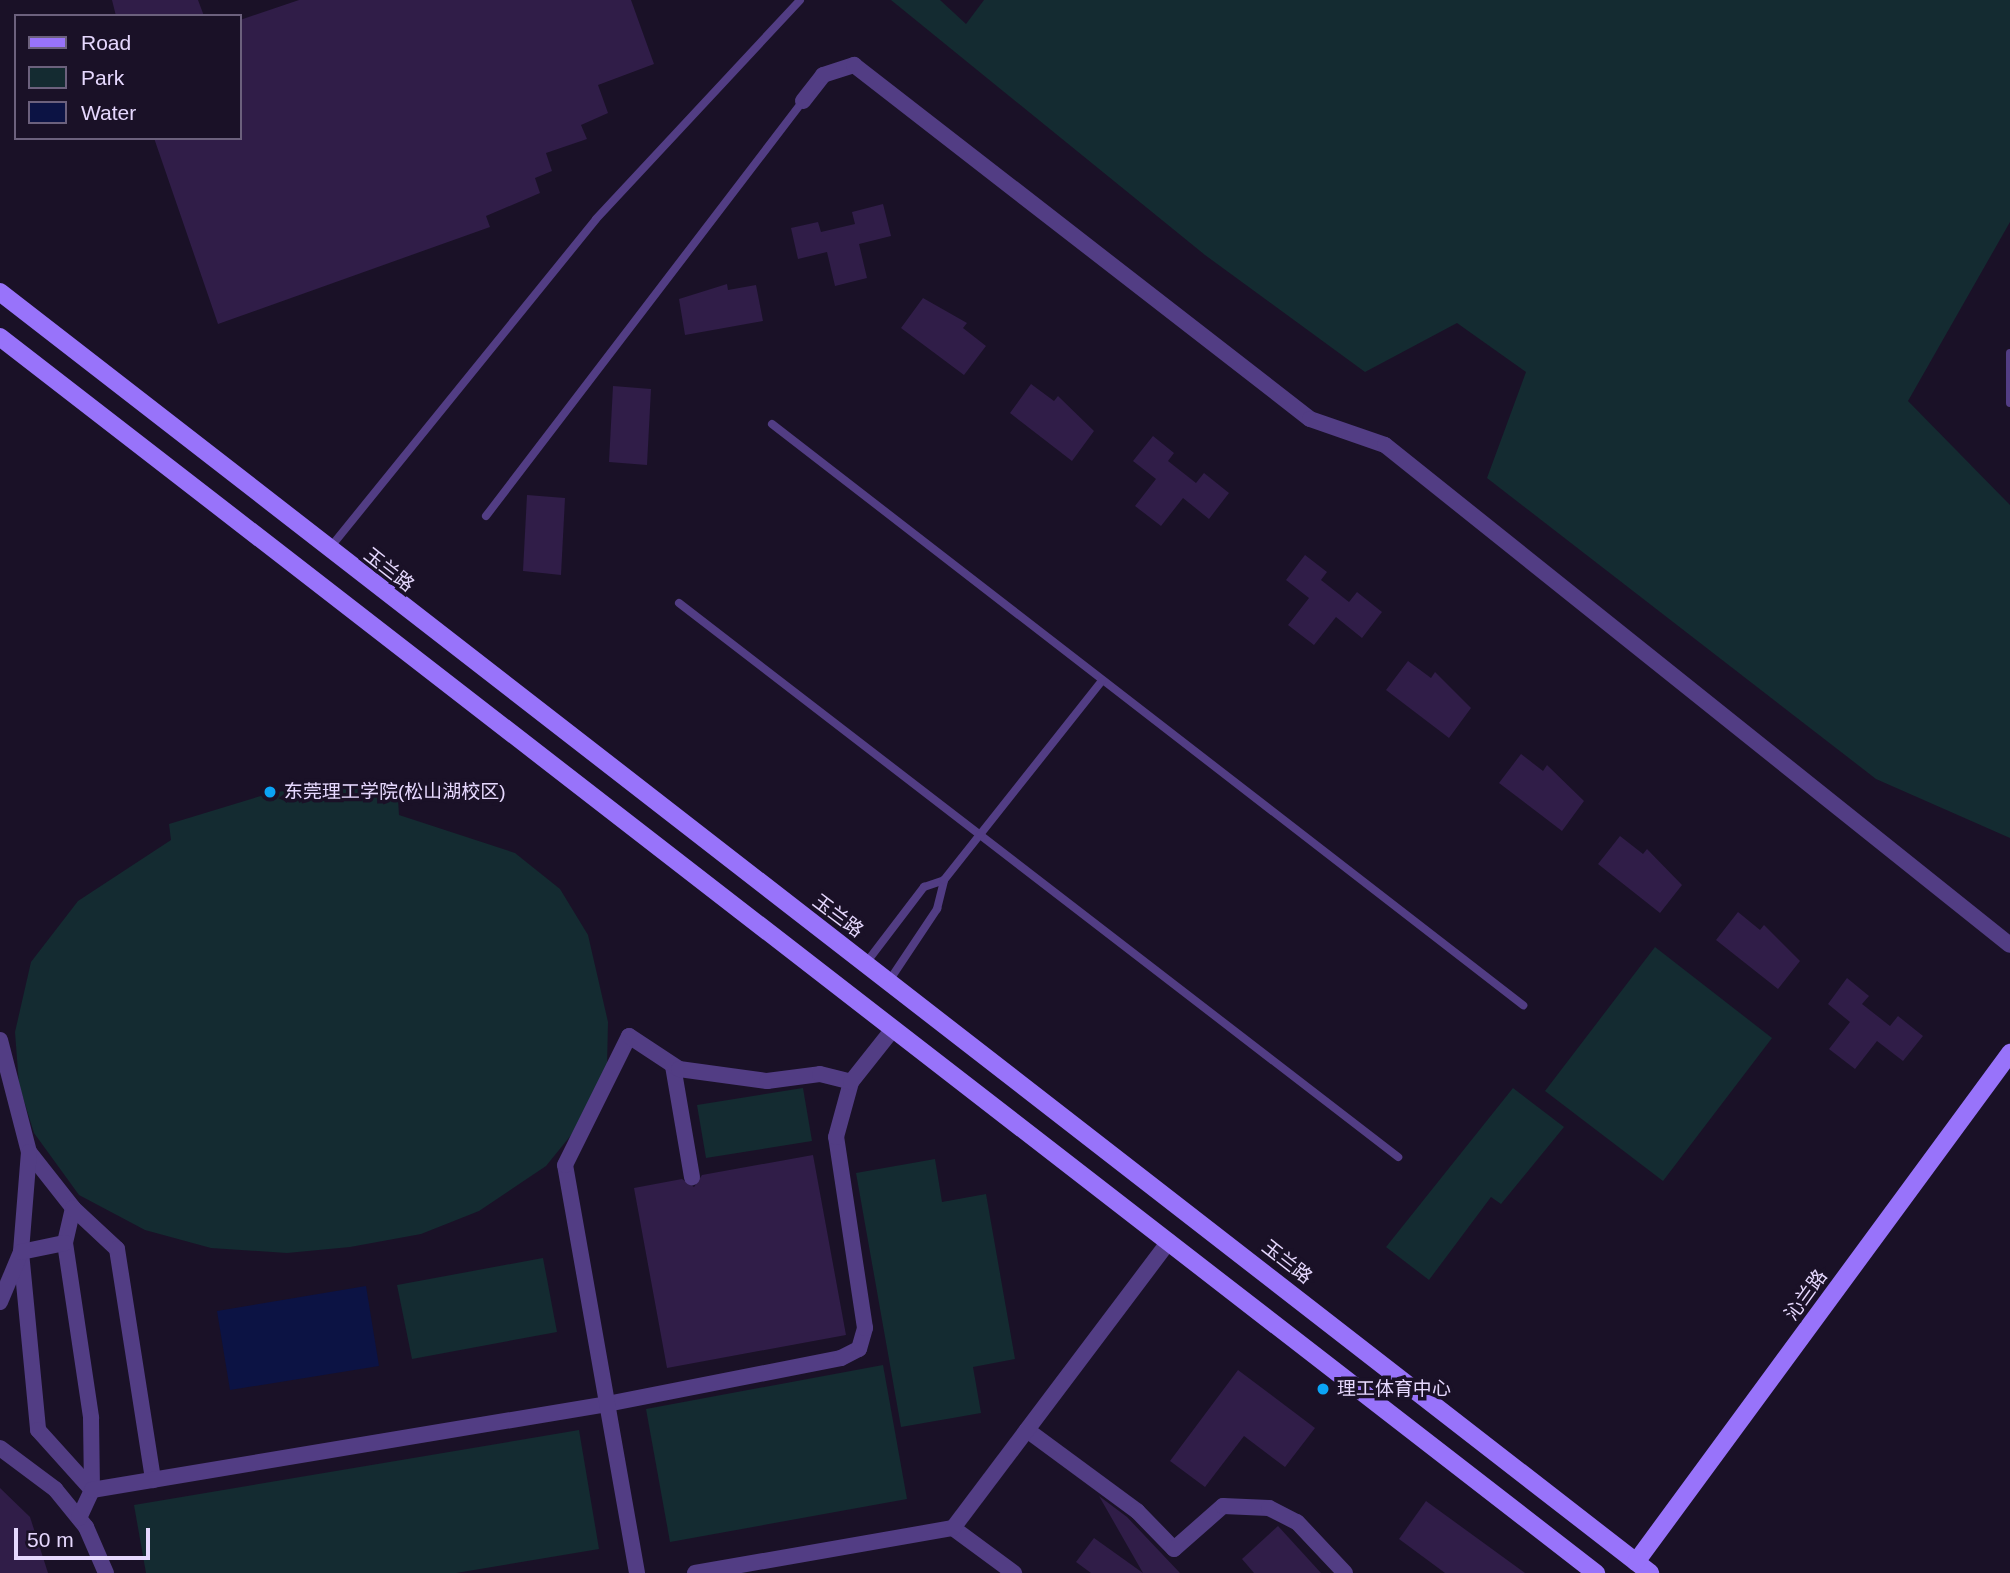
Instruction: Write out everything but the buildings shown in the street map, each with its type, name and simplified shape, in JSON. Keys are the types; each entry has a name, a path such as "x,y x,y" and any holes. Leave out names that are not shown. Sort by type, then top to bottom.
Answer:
{"street":[{"path":"803,101 823,75 854,65 1310,419 1363,434 1416,469 2010,945"},
{"name":"玉兰路","path":"0,292 1650,1573"},
{"path":"0,337 1596,1573"},
{"path":"92,1490 607,1404 841,1358 859,1349 865,1328 836,1138 851,1083 893,1029"},
{"path":"637,1573 565,1165 629,1036 673,1066 767,1081 821,1074 851,1083"},
{"path":"0,1040 29,1152 21,1252 38,1430 92,1490"},
{"name":"沁兰路","path":"1636,1562 2010,1053"},
{"path":"673,1066 692,1177"},
{"path":"29,1152 73,1208 117,1249 153,1480"},
{"path":"73,1208 65,1242 91,1418 92,1490 79,1518"},
{"path":"695,1573 953,1528 1169,1241"},
{"path":"21,1252 65,1242"},
{"path":"0,1302 21,1252"},
{"path":"1027,1430 1137,1511 1174,1549 1223,1506 1269,1508 1297,1522 1345,1573"},
{"path":"0,1448 55,1489 79,1518 106,1573"},
{"path":"953,1528 1014,1573"}],"lane":[{"path":"328,549 596,219 800,0"},
{"path":"486,516 803,101"},
{"path":"2010,354 2010,403"},
{"path":"772,424 1101,682 1524,1005"},
{"path":"679,603 982,832 1398,1157"},
{"path":"889,981 937,909 944,880 1101,682"},
{"path":"866,963 924,887 944,880"}],"green space":[{"path":"891,0 940,0 966,24 984,0 2010,0 2010,222 1908,401 2010,505 2010,838 1876,779 1487,478 1526,372 1457,323 1365,372 1205,255"},
{"path":"397,782 399,815 515,853 560,889 588,935 608,1022 607,1067 589,1113 546,1166 479,1211 421,1234 350,1247 287,1253 211,1248 145,1230 79,1195 34,1133 19,1085 15,1032 31,962 78,901 171,840 169,824 274,792"},
{"path":"1655,947 1772,1038 1663,1181 1545,1091"},
{"path":"803,1088 812,1141 706,1158 697,1105"},
{"path":"1513,1088 1564,1127 1501,1204 1491,1197 1429,1280 1386,1247"},
{"path":"935,1159 942,1202 986,1194 1015,1359 973,1367 981,1413 901,1427 856,1173"},
{"path":"543,1258 557,1332 412,1359 397,1285"},
{"path":"883,1365 907,1499 670,1542 646,1409"},
{"path":"579,1430 599,1549 456,1573 146,1573 134,1505"}],"water":[{"path":"366,1286 379,1366 230,1390 217,1311"}],"place":[{"name":"东莞理工学院(松山湖校区)","path":"270,792"},
{"name":"理工体育中心","path":"1323,1389"}]}
